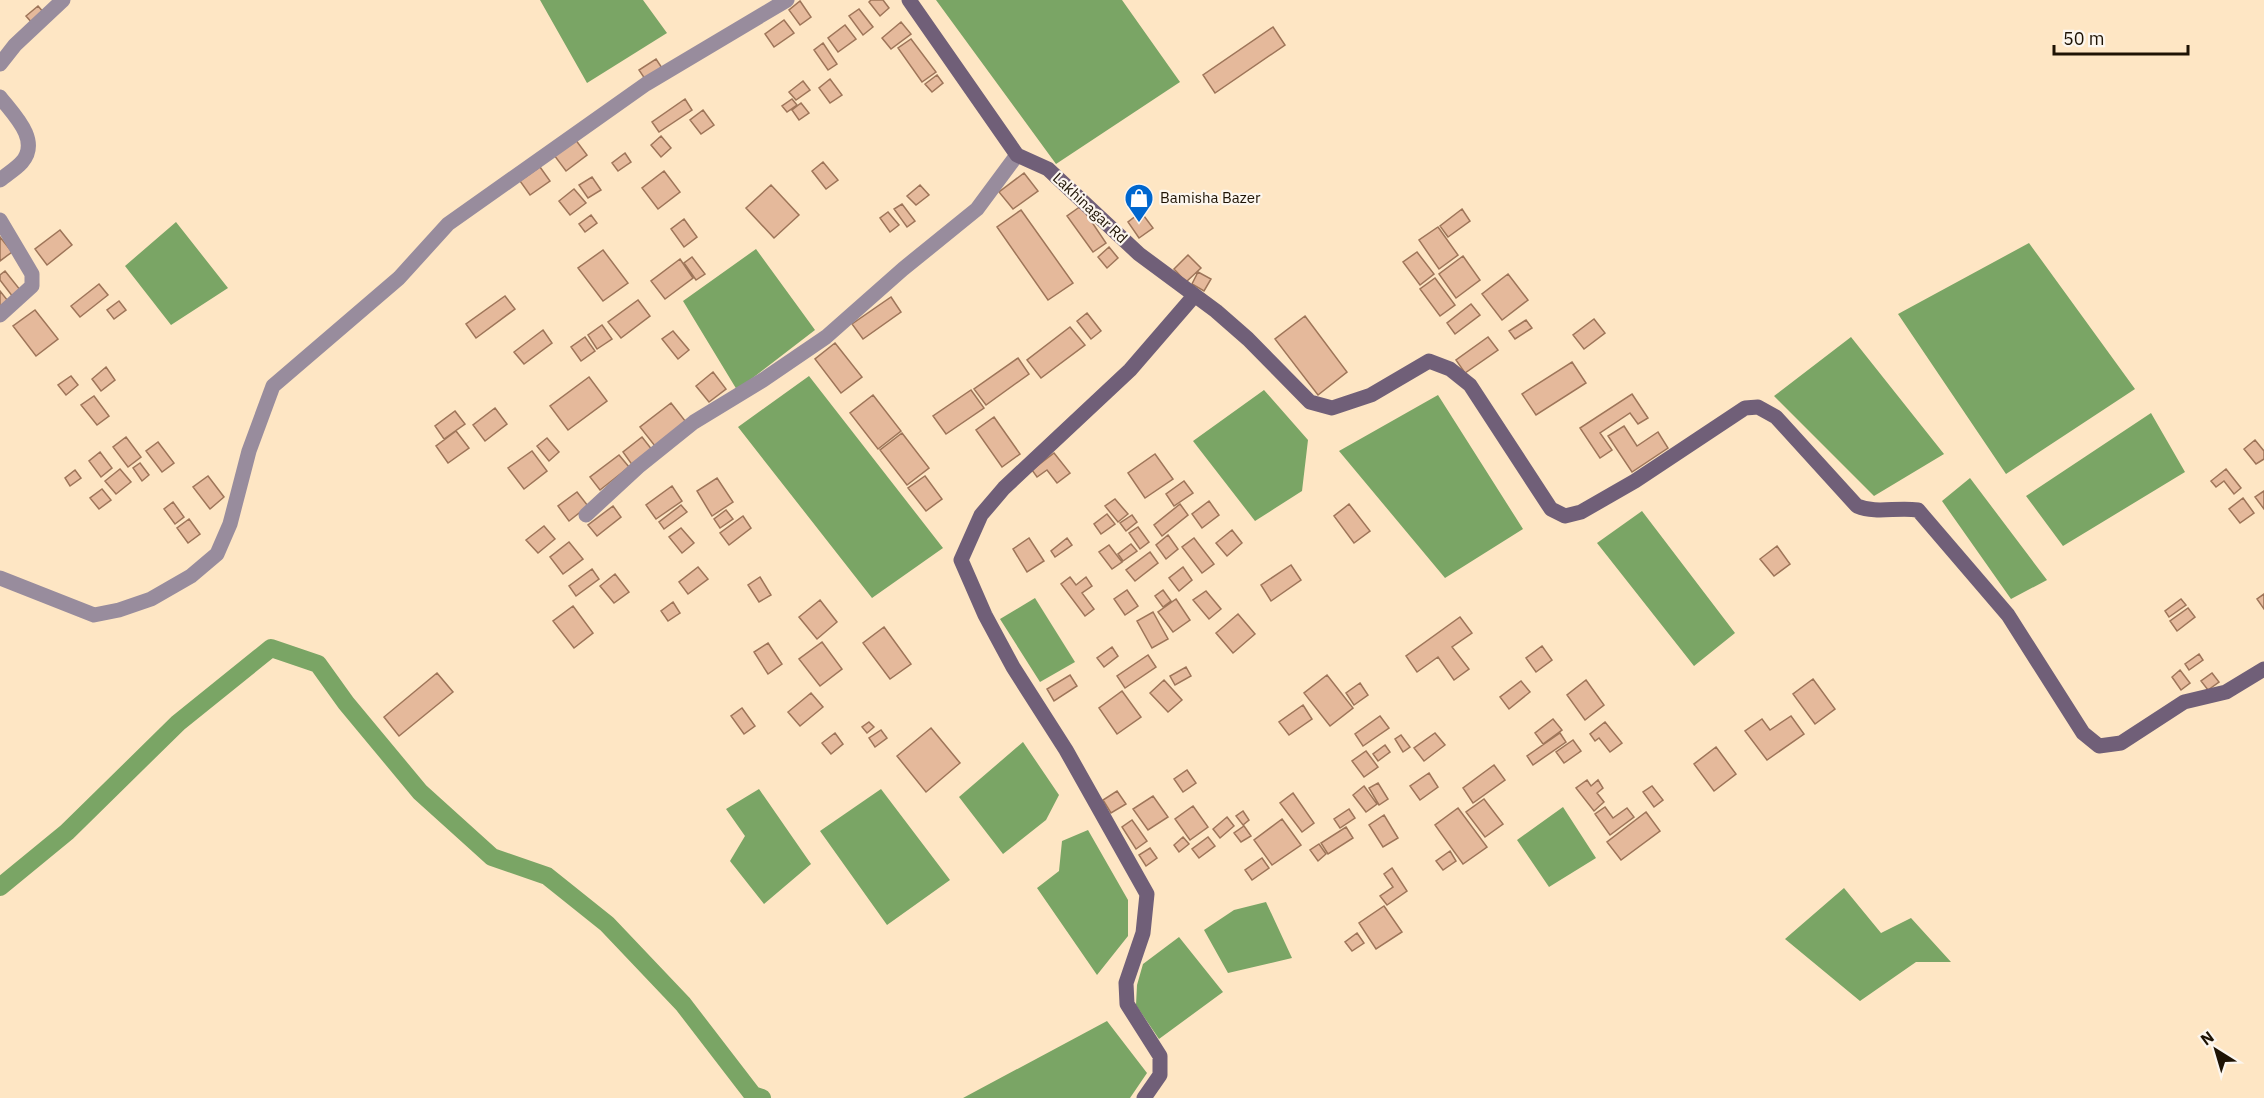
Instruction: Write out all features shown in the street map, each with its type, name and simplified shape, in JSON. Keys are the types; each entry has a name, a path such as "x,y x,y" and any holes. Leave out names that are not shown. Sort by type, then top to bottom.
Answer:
{"main road":[{"path":"909,0 1017,155"},
{"name":"Lakhinagar Rd","path":"1017,155 1048,169 1139,254 1248,339 1310,402 1332,408 1371,395 1430,361 1450,369 1470,385 1551,509 1565,516 1581,512 1635,481 1745,408 1758,406 1776,417 1857,506 1870,511 1900,508 1918,510 2008,615 2084,733 2099,746 2121,743 2184,702 2226,692 2264,669"},
{"path":"1144,1098 1160,1075 1160,1056 1127,1004 1126,983 1143,933 1147,894 1066,750 1013,667 985,615 961,560 981,515 1004,488 1130,370 1194,296"}],"street":[{"path":"0,64 15,45 63,0"},
{"path":"0,578 94,615 119,610 151,599 191,576 217,554 230,524 249,451 273,386 399,278 448,224 646,84 787,0"},
{"path":"0,97 27,132 29,147 23,161 0,180"},
{"path":"586,515 638,467 694,422 763,380 826,337 903,269 977,209 1017,155"},
{"path":"0,220 32,274 32,286 0,315"}],"shaded area":[{"path":"540,0 643,0 667,33 587,83"},
{"path":"936,0 1122,0 1180,82 1056,164"},
{"path":"176,222 228,288 171,325 125,266"},
{"path":"2029,243 2135,389 2006,474 1898,314"},
{"path":"756,249 815,330 737,390 683,301"},
{"path":"1851,337 1944,454 1874,496 1774,396"},
{"path":"809,376 943,548 872,598 738,427"},
{"path":"1264,390 1308,440 1302,491 1255,521 1193,441"},
{"path":"1438,395 1523,529 1445,578 1339,451"},
{"path":"2151,413 2185,472 2063,546 2026,496"},
{"path":"1970,478 2047,580 2011,599 1942,501"},
{"path":"1642,511 1735,633 1694,666 1597,543"},
{"path":"1035,598 1075,662 1040,682 1000,619"},
{"path":"1023,742 1059,795 1046,820 1003,854 959,797"},
{"path":"759,789 811,864 764,904 730,861 745,836 726,809"},
{"path":"881,789 950,880 887,925 820,831"},
{"path":"1563,807 1596,858 1549,887 1517,840"},
{"path":"1088,830 1128,900 1128,936 1097,975 1037,888 1059,871 1062,841"},
{"path":"1844,888 1881,933 1911,918 1951,962 1916,962 1860,1001 1785,939"},
{"path":"1266,902 1292,958 1228,973 1204,930 1234,910"},
{"path":"1179,937 1223,992 1159,1039 1136,1005 1137,985 1143,964"},
{"path":"1107,1021 1147,1073 1130,1098 963,1098"}],"building":[{"path":"883,0 889,8 880,16 869,2"},
{"path":"800,1 811,17 800,25 789,10"},
{"path":"38,6 45,14 33,24 26,16"},
{"path":"859,9 873,27 863,35 849,16"},
{"path":"784,20 794,33 774,47 765,34"},
{"path":"901,22 911,34 891,49 882,38"},
{"path":"845,25 856,39 838,52 828,38"},
{"path":"1273,27 1285,45 1215,93 1203,75"},
{"path":"911,39 936,72 922,82 898,48"},
{"path":"823,43 837,64 828,70 814,50"},
{"path":"656,59 662,68 645,79 639,70"},
{"path":"937,75 943,83 932,92 925,84"},
{"path":"830,79 842,95 830,103 819,88"},
{"path":"803,81 810,90 796,100 789,92"},
{"path":"685,99 692,110 659,132 652,122"},
{"path":"792,99 797,105 787,112 782,106"},
{"path":"801,103 809,113 799,120 792,110"},
{"path":"703,110 714,125 701,134 690,120"},
{"path":"661,136 671,148 661,157 651,145"},
{"path":"575,139 587,155 566,171 554,155"},
{"path":"625,153 631,162 618,171 612,163"},
{"path":"823,162 838,180 826,189 812,171"},
{"path":"540,167 550,181 530,195 520,181"},
{"path":"664,171 680,192 658,209 642,188"},
{"path":"1024,173 1038,191 1013,209 999,192"},
{"path":"592,177 601,190 588,198 579,185"},
{"path":"771,185 799,215 774,238 746,208"},
{"path":"920,185 929,195 916,205 907,196"},
{"path":"574,189 586,203 570,215 559,201"},
{"path":"902,204 915,221 907,227 894,209"},
{"path":"1081,206 1106,243 1093,252 1067,216"},
{"path":"1462,209 1470,221 1448,237 1440,226"},
{"path":"1021,210 1073,283 1048,300 997,227"},
{"path":"888,212 899,225 890,232 880,218"},
{"path":"1141,212 1153,228 1139,238 1128,222"},
{"path":"591,215 597,223 585,232 579,224"},
{"path":"684,219 697,237 684,247 671,229"},
{"path":"1438,227 1458,255 1439,269 1419,240"},
{"path":"60,230 72,245 47,265 35,249"},
{"path":"0,237 12,252 0,261"},
{"path":"1109,247 1118,258 1107,268 1098,257"},
{"path":"603,250 628,283 603,301 578,268"},
{"path":"1417,252 1434,274 1420,285 1403,262"},
{"path":"1188,255 1201,268 1186,282 1174,269"},
{"path":"1463,256 1480,280 1456,298 1439,274"},
{"path":"692,257 705,274 696,280 684,263"},
{"path":"680,259 693,278 665,299 651,281"},
{"path":"5,271 21,291 13,297 0,280 0,275"},
{"path":"1198,272 1211,279 1204,291 1192,284"},
{"path":"1508,274 1528,300 1502,320 1482,294"},
{"path":"1435,278 1455,305 1440,316 1420,289"},
{"path":"99,284 108,295 80,317 71,306"},
{"path":"0,291 8,301 0,307"},
{"path":"505,296 515,309 476,338 466,324"},
{"path":"891,297 901,312 863,339 852,324"},
{"path":"638,300 650,316 621,338 608,322"},
{"path":"119,301 126,310 114,319 107,310"},
{"path":"1471,304 1480,315 1455,334 1447,323"},
{"path":"35,310 58,339 36,356 13,326"},
{"path":"1087,313 1101,331 1091,339 1077,321"},
{"path":"1305,316 1347,372 1318,395 1275,339"},
{"path":"1594,319 1605,333 1584,349 1573,335"},
{"path":"1526,320 1532,328 1515,339 1509,331"},
{"path":"602,325 612,339 597,349 588,335"},
{"path":"1070,327 1085,345 1041,378 1027,360"},
{"path":"543,330 552,343 524,364 514,352"},
{"path":"673,331 689,350 678,359 662,339"},
{"path":"585,337 595,351 581,361 571,347"},
{"path":"1488,337 1498,350 1465,373 1456,360"},
{"path":"835,343 862,377 841,393 815,359"},
{"path":"1018,358 1029,374 986,405 974,389"},
{"path":"1572,362 1586,383 1536,415 1522,394"},
{"path":"106,367 115,380 101,391 92,379"},
{"path":"713,372 726,389 709,402 696,386"},
{"path":"71,376 78,385 66,395 58,385"},
{"path":"589,377 607,401 568,430 550,406"},
{"path":"971,390 984,408 946,434 933,416"},
{"path":"1632,394 1648,418 1638,424 1630,413 1600,433 1612,450 1600,458 1580,428"},
{"path":"873,395 901,431 878,449 850,413"},
{"path":"94,396 109,416 97,425 81,405"},
{"path":"671,403 686,422 655,446 640,427"},
{"path":"495,408 507,424 485,441 473,425"},
{"path":"455,411 465,424 444,439 435,426"},
{"path":"994,417 1020,454 1002,467 976,430"},
{"path":"1624,426 1637,446 1658,432 1668,448 1632,472 1608,436"},
{"path":"456,431 469,448 448,463 436,446"},
{"path":"902,433 929,468 907,485 880,450"},
{"path":"126,437 141,457 128,467 113,447"},
{"path":"642,437 653,451 633,466 623,452"},
{"path":"547,438 559,452 549,461 537,446"},
{"path":"2255,440 2264,451 2264,459 2256,464 2244,449"},
{"path":"158,442 174,463 162,472 146,451"},
{"path":"532,451 547,471 524,489 508,468"},
{"path":"100,452 112,468 101,477 89,461"},
{"path":"1054,453 1070,473 1057,483 1047,470 1037,477 1032,470"},
{"path":"1155,454 1173,479 1145,498 1128,473"},
{"path":"619,455 629,467 600,490 590,477"},
{"path":"140,463 149,475 142,481 133,468"},
{"path":"120,469 131,482 116,494 105,481"},
{"path":"2226,469 2241,488 2234,494 2224,481 2216,487 2211,481"},
{"path":"75,470 81,478 70,486 65,478"},
{"path":"208,476 224,497 210,509 193,487"},
{"path":"925,476 942,499 926,511 908,488"},
{"path":"717,478 733,502 712,516 697,491"},
{"path":"1184,481 1193,493 1174,506 1166,494"},
{"path":"672,486 682,501 656,519 646,505"},
{"path":"102,489 111,500 99,509 90,498"},
{"path":"2264,491 2264,509 2255,497"},
{"path":"577,492 588,506 569,521 558,506"},
{"path":"2243,498 2254,513 2240,523 2229,509"},
{"path":"1115,499 1128,514 1118,522 1105,506"},
{"path":"1209,501 1219,515 1202,528 1192,514"},
{"path":"173,502 184,517 175,524 164,509"},
{"path":"1180,504 1188,515 1162,536 1154,525"},
{"path":"1349,504 1370,531 1354,543 1334,516"},
{"path":"681,505 687,512 664,529 659,522"},
{"path":"613,506 621,517 597,536 588,525"},
{"path":"726,510 733,519 720,528 714,519"},
{"path":"1107,514 1115,524 1101,534 1094,524"},
{"path":"1132,515 1137,522 1126,531 1120,523"},
{"path":"743,516 751,528 729,545 720,533"},
{"path":"189,519 200,534 188,543 177,528"},
{"path":"544,526 555,539 538,553 526,540"},
{"path":"1138,527 1149,542 1140,549 1129,533"},
{"path":"681,528 694,543 682,553 669,537"},
{"path":"1232,530 1242,543 1227,556 1216,543"},
{"path":"1168,535 1178,549 1166,559 1156,545"},
{"path":"1029,538 1044,561 1027,572 1013,549"},
{"path":"1067,538 1072,545 1055,557 1051,551"},
{"path":"1194,538 1214,564 1202,573 1182,547"},
{"path":"569,542 583,559 563,574 550,557"},
{"path":"1131,544 1137,551 1123,561 1118,554"},
{"path":"1109,545 1122,562 1112,569 1099,552"},
{"path":"1777,546 1790,564 1774,576 1760,559"},
{"path":"1150,552 1158,563 1135,581 1126,570"},
{"path":"1291,565 1301,580 1271,601 1261,585"},
{"path":"698,567 708,579 688,594 679,582"},
{"path":"1183,567 1192,580 1179,591 1169,578"},
{"path":"592,569 599,579 576,596 569,586"},
{"path":"615,574 629,592 614,603 600,586"},
{"path":"760,577 771,595 759,602 748,585"},
{"path":"1070,577 1076,585 1086,577 1092,586 1082,593 1094,609 1085,616 1061,584"},
{"path":"1127,590 1138,606 1125,615 1114,599"},
{"path":"1163,590 1171,601 1163,607 1155,596"},
{"path":"1206,591 1221,609 1209,619 1193,600"},
{"path":"2264,594 2264,609 2257,599"},
{"path":"1176,599 1190,620 1173,632 1158,612"},
{"path":"2181,599 2186,605 2169,617 2165,611"},
{"path":"820,600 837,622 817,639 799,617"},
{"path":"673,602 680,613 668,621 661,611"},
{"path":"573,606 593,633 574,648 553,621"},
{"path":"2188,608 2195,617 2177,631 2170,621"},
{"path":"1153,612 1168,639 1152,648 1137,621"},
{"path":"1238,614 1255,634 1233,653 1216,633"},
{"path":"1460,617 1472,633 1452,647 1469,669 1454,680 1438,657 1417,672 1406,656"},
{"path":"884,627 911,664 890,679 863,643"},
{"path":"822,642 842,669 820,686 799,659"},
{"path":"768,643 782,664 768,674 754,652"},
{"path":"1542,646 1552,660 1536,672 1526,658"},
{"path":"1112,647 1118,656 1104,667 1097,658"},
{"path":"2199,654 2203,660 2189,670 2185,664"},
{"path":"1148,655 1156,667 1125,688 1117,676"},
{"path":"1186,667 1191,676 1175,685 1170,676"},
{"path":"2180,670 2190,683 2181,690 2172,677"},
{"path":"437,673 453,692 399,736 384,717"},
{"path":"2212,673 2219,682 2208,690 2201,681"},
{"path":"1070,675 1077,686 1054,701 1047,689"},
{"path":"1327,675 1353,708 1330,726 1304,693"},
{"path":"1813,679 1835,709 1815,724 1793,694"},
{"path":"1164,680 1182,700 1168,712 1150,693"},
{"path":"1586,680 1604,705 1585,720 1567,695"},
{"path":"1521,681 1530,692 1509,709 1500,697"},
{"path":"1360,683 1368,695 1354,705 1346,693"},
{"path":"1122,691 1141,717 1117,734 1099,708"},
{"path":"811,693 823,707 800,726 788,712"},
{"path":"1303,705 1312,719 1289,735 1279,722"},
{"path":"742,708 755,726 744,734 731,716"},
{"path":"1380,716 1389,728 1363,746 1355,734"},
{"path":"1791,716 1804,734 1767,760 1745,731 1762,719 1770,730"},
{"path":"1553,719 1562,730 1543,744 1535,733"},
{"path":"869,722 874,727 867,733 862,727"},
{"path":"1605,722 1622,743 1610,752 1599,738 1595,741 1590,734"},
{"path":"931,728 960,763 926,792 897,756"},
{"path":"881,730 887,738 875,747 869,738"},
{"path":"835,733 843,744 831,754 822,743"},
{"path":"1435,733 1445,745 1424,761 1414,748"},
{"path":"1560,733 1566,742 1533,765 1527,756"},
{"path":"1401,735 1410,747 1403,752 1395,739"},
{"path":"1573,740 1581,751 1564,763 1556,752"},
{"path":"1385,745 1390,752 1378,761 1373,754"},
{"path":"1716,747 1736,774 1714,791 1694,764"},
{"path":"1366,751 1378,767 1364,777 1352,761"},
{"path":"1494,765 1505,780 1473,803 1463,788"},
{"path":"1187,770 1196,783 1183,792 1174,779"},
{"path":"1429,773 1438,787 1420,800 1410,786"},
{"path":"1587,780 1591,786 1598,780 1603,788 1597,793 1604,802 1594,811 1576,788"},
{"path":"1378,783 1388,799 1379,805 1369,788"},
{"path":"1364,786 1377,804 1366,812 1353,795"},
{"path":"1652,786 1663,800 1654,807 1643,792"},
{"path":"1117,791 1126,804 1111,813 1103,800"},
{"path":"1293,793 1314,823 1302,832 1280,803"},
{"path":"1153,796 1168,817 1148,830 1133,809"},
{"path":"1484,799 1503,824 1485,837 1466,812"},
{"path":"1193,806 1208,827 1190,840 1175,819"},
{"path":"1605,807 1613,818 1627,808 1634,817 1610,835 1595,814"},
{"path":"1458,808 1487,847 1463,864 1435,825"},
{"path":"1349,809 1355,818 1340,828 1334,819"},
{"path":"1243,811 1249,820 1243,825 1236,816"},
{"path":"1646,812 1660,831 1621,860 1607,842"},
{"path":"1384,815 1398,838 1383,847 1369,825"},
{"path":"1227,817 1234,826 1220,838 1213,829"},
{"path":"1282,819 1301,845 1272,865 1254,840"},
{"path":"1132,820 1147,841 1136,849 1122,827"},
{"path":"1244,826 1251,836 1241,842 1234,833"},
{"path":"1346,827 1353,838 1328,854 1321,843"},
{"path":"1183,837 1189,844 1179,852 1174,845"},
{"path":"1208,837 1215,846 1199,858 1192,849"},
{"path":"1319,844 1326,854 1318,861 1310,850"},
{"path":"1150,848 1157,858 1146,866 1139,855"},
{"path":"1450,851 1456,861 1443,870 1436,861"},
{"path":"1262,858 1269,868 1252,880 1245,870"},
{"path":"1392,868 1407,891 1387,905 1380,896 1393,887 1384,874"},
{"path":"1384,906 1402,932 1376,949 1359,923"},
{"path":"1357,933 1364,943 1352,951 1345,942"}],"waterway":[{"path":"0,887 67,832 178,723 271,648 318,664 346,703 420,792 492,857 547,876 607,924 683,1004 753,1095 762,1098"}],"place":[{"name":"Bamisha Bazer","path":"1139,224"}]}
